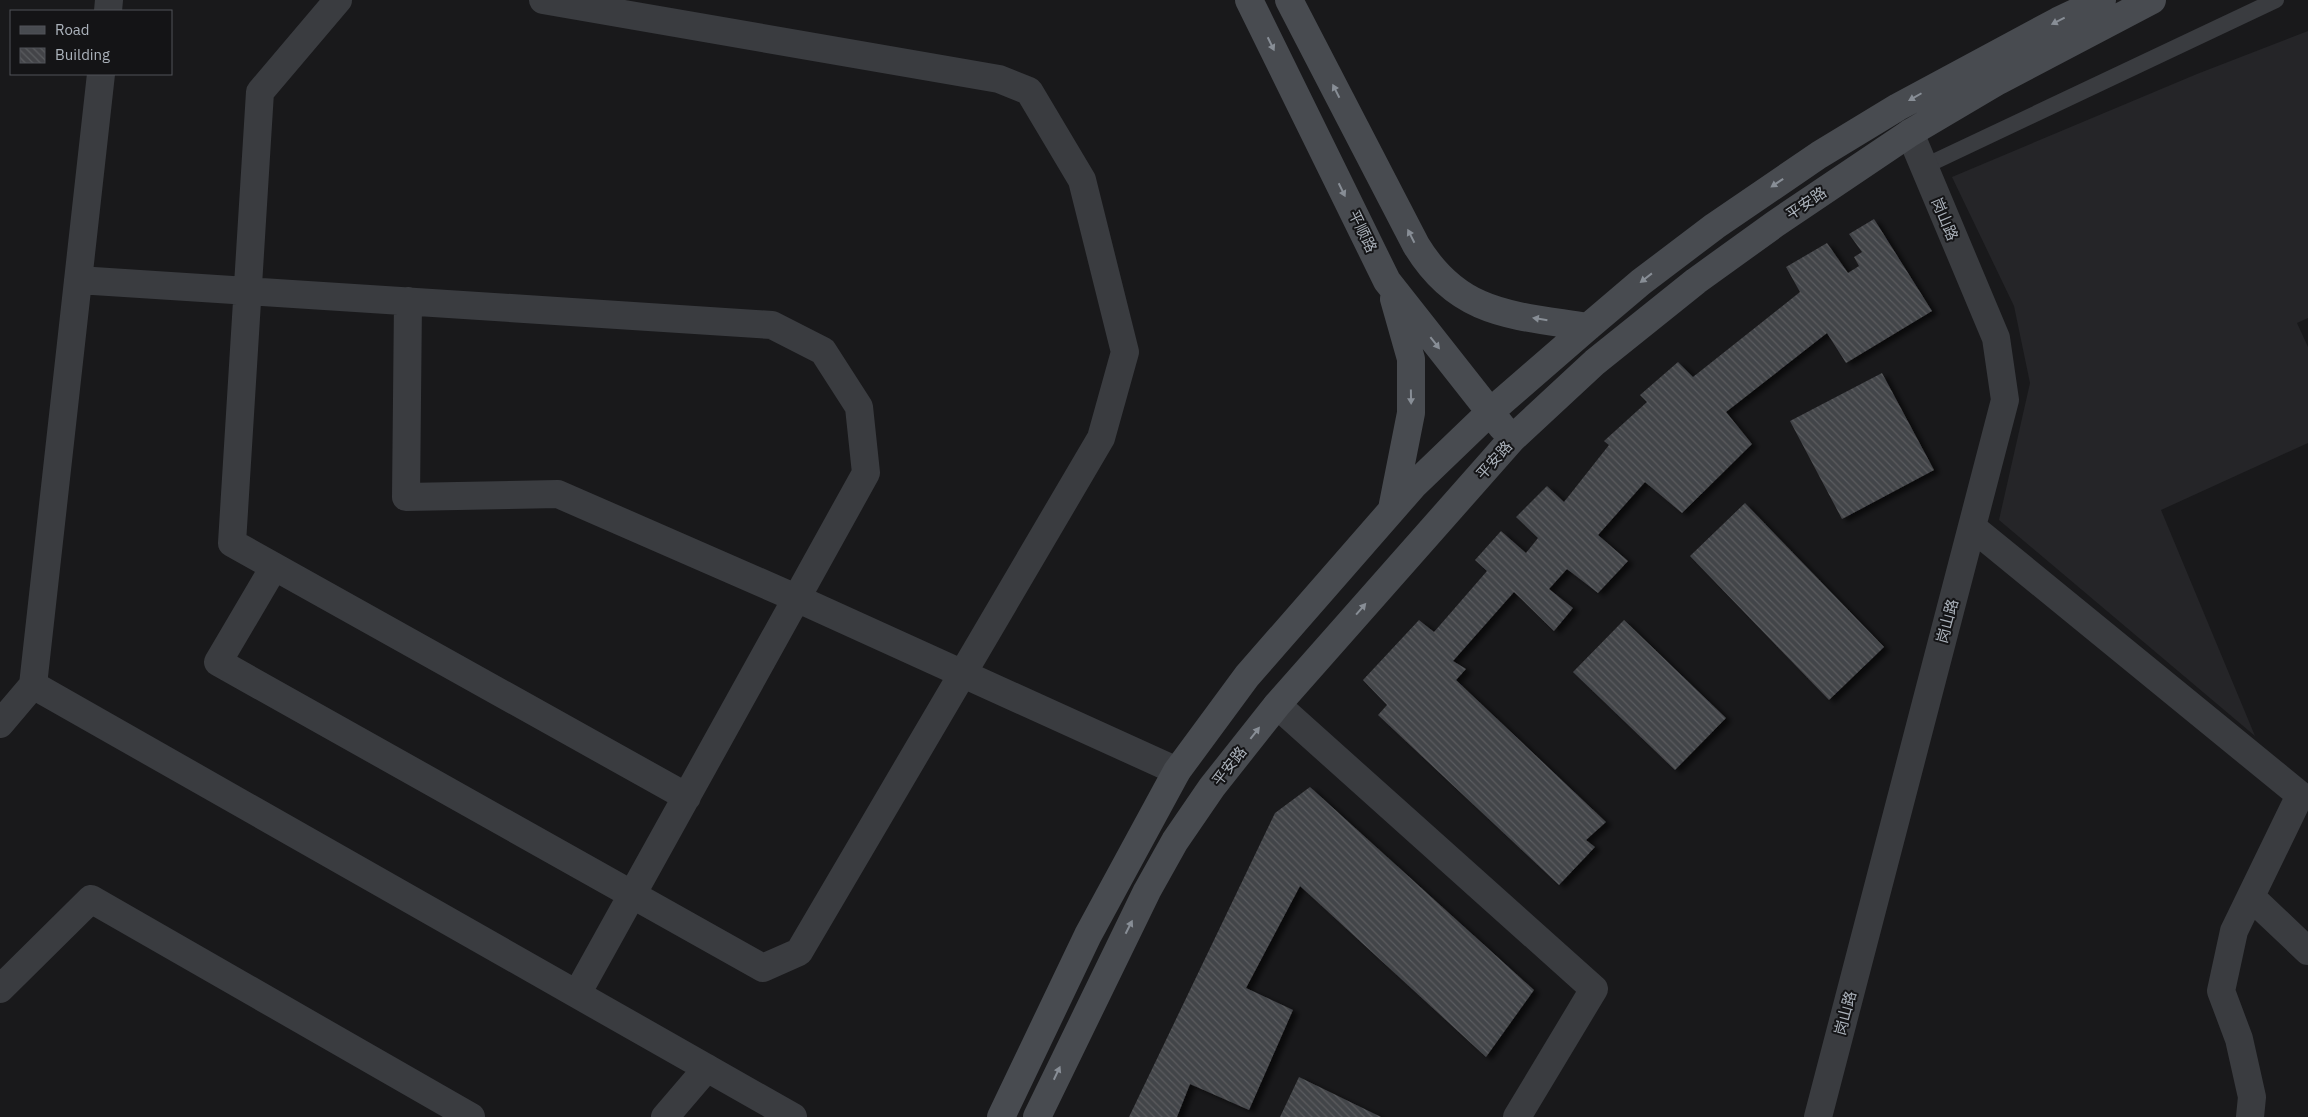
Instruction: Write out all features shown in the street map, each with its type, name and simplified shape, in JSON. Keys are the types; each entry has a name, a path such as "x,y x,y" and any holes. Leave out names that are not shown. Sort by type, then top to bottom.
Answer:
{"main road":[{"name":"平顺路","path":"1249,0 1387,281 1512,439"},
{"path":"1289,0 1416,245 1440,279 1453,291 1484,308 1588,327"},
{"path":"1002,1117 1088,935 1177,771 1246,676 1413,486 1490,412 1588,327 1641,282 1715,226 1819,155 1932,88 2058,20 2102,0"},
{"name":"平安路","path":"1036,1117 1147,891 1176,841 1212,787 1277,705 1512,439 1595,362 1696,281 1775,224 1910,133 1998,81 2141,2"},
{"path":"1387,281 1401,319 1411,360 1411,413 1391,510"}],"street":[{"path":"338,0 260,92 232,543 687,797"},
{"path":"274,567 218,662 764,968 799,952 1101,438 1125,352 1082,180 1029,91 999,79 543,0"},
{"path":"0,724 32,685 101,75"},
{"name":"岗山路","path":"1818,1117 2005,400 1996,338 1910,133"},
{"path":"78,280 772,325 824,350 859,407 866,473 577,994"},
{"path":"408,301 406,497 558,494 962,672 1177,771"},
{"path":"1972,527 2300,795 2234,931 2221,991 2239,1039 2252,1097 2250,1117"},
{"path":"32,685 793,1117"},
{"path":"1277,705 1594,989 1517,1117"},
{"path":"2251,897 2308,951"},
{"path":"0,989 91,899 471,1117"},
{"path":"665,1117 707,1068"}],"lane":[{"path":"1924,167 2276,0"}],"shaded area":[{"path":"2308,31 2308,318 2297,323 2308,347 2308,443 2161,510 2255,736 1999,520 2030,383 2014,306 1952,177 2197,74"}],"building":[{"path":"1874,219 1932,311 1846,363 1827,333 1726,412 1752,444 1682,513 1645,482 1598,535 1628,561 1598,593 1567,569 1549,589 1573,608 1554,631 1514,592 1453,661 1466,669 1456,680 1606,822 1586,840 1595,847 1559,885 1378,715 1387,705 1363,680 1419,620 1434,632 1487,571 1475,560 1501,531 1526,553 1538,538 1516,517 1547,486 1564,502 1609,445 1604,441 1647,402 1640,395 1678,362 1693,377 1800,292 1786,267 1827,243 1848,273 1859,266 1854,257 1862,252 1849,234"},
{"path":"1882,373 1934,470 1842,519 1790,421"},
{"path":"1745,503 1884,647 1829,700 1690,556"},
{"path":"1624,620 1726,718 1675,770 1573,672"},
{"path":"1310,787 1534,990 1486,1057 1300,886 1246,988 1293,1010 1249,1110 1190,1084 1177,1117 1129,1117 1275,813"},
{"path":"1299,1077 1381,1117 1280,1117"}]}
